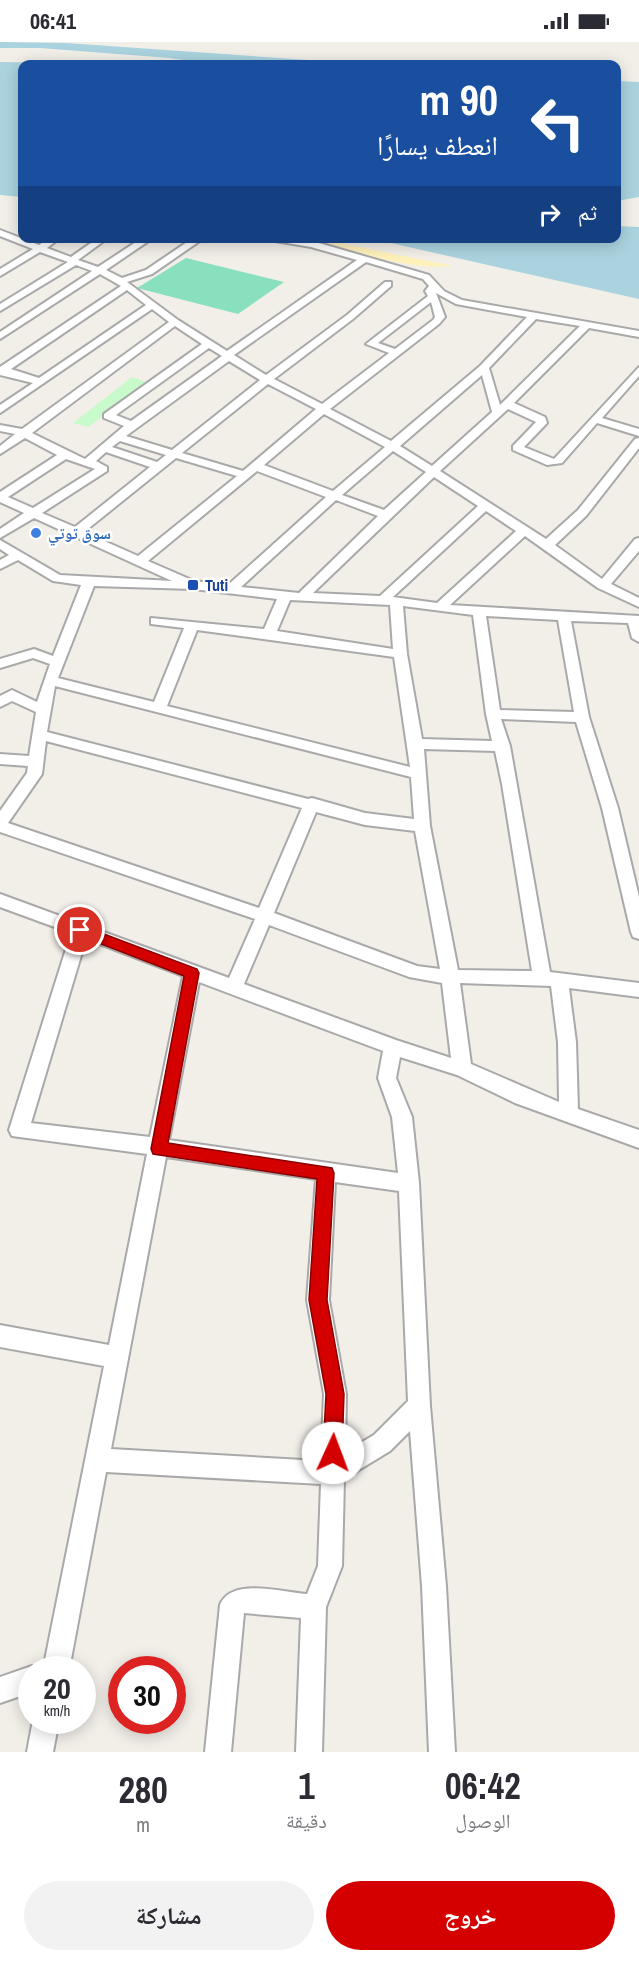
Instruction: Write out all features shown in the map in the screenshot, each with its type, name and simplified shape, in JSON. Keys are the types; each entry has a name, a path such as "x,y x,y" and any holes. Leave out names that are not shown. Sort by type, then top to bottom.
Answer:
{"street":[{"path":"2,236 18,241"},
{"path":"22,243 100,271 124,283 175,322 228,356 394,447 548,545 603,585 639,603"},
{"path":"0,273 49,243"},
{"path":"0,309 74,261 94,245 104,243"},
{"path":"0,336 142,243"},
{"path":"1,371 124,283 149,272 192,243"},
{"path":"140,561 324,408 398,353 440,317 426,277 304,243"},
{"path":"116,250 127,253"},
{"path":"0,429 24,433 82,463 89,461 132,425 363,260"},
{"path":"75,533 267,379 350,317 388,284"},
{"path":"433,292 459,302 639,334"},
{"path":"398,353 371,344 433,292"},
{"path":"0,410 153,304"},
{"path":"230,590 253,567 484,368 533,316"},
{"path":"0,450 175,322"},
{"path":"302,597 386,515 544,370 586,326"},
{"path":"132,425 108,416 210,344"},
{"path":"484,368 490,378 492,401 501,408 541,419 542,423 518,448 551,463 558,461 639,370"},
{"path":"1,371 41,382"},
{"path":"595,419 639,433"},
{"path":"119,437 244,475"},
{"path":"548,545 582,513 639,441"},
{"path":"107,448 159,466"},
{"path":"0,498 66,454"},
{"path":"0,534 103,469 89,461"},
{"path":"255,466 386,515"},
{"path":"0,498 193,585"},
{"path":"390,602 485,506"},
{"path":"439,608 524,530"},
{"path":"603,585 616,573 639,542"},
{"path":"0,544 57,578 89,582 193,585 285,596 390,602 479,612 636,620 639,638"},
{"path":"0,565 18,555"},
{"path":"89,582 60,663 51,681 43,710 32,778 0,824 264,916 415,972 431,976 450,974 551,980 639,990"},
{"path":"269,634 285,596"},
{"path":"390,602 416,744 422,826 450,974 462,1069"},
{"path":"479,612 493,714 503,746 551,980 567,1042 569,1113"},
{"path":"564,616 582,717 610,808 639,932"},
{"path":"156,621 269,634 400,654"},
{"path":"159,708 192,625"},
{"path":"0,664 34,653 60,663"},
{"path":"51,681 418,774"},
{"path":"0,702 12,695 43,710"},
{"path":"493,714 582,717"},
{"path":"40,735 312,803 365,819 422,826"},
{"path":"416,744 503,746"},
{"path":"0,759 36,761"},
{"path":"234,988 312,803"},
{"path":"0,900 393,1047 462,1069 522,1097 639,1139"},
{"path":"80,930 19,1130 96,1138 159,1149 409,1183"},
{"path":"59,1656 192,973"},
{"path":"393,1047 387,1078 402,1118 409,1183 420,1406 434,1586 442,1752"},
{"path":"309,1752 314,1607 330,1566 335,1394 318,1300 326,1173"},
{"path":"0,1336 117,1357"},
{"path":"98,1460 332,1473 382,1443 420,1406"},
{"path":"218,1752 232,1605 239,1600 314,1607"},
{"path":"0,1690 18,1684"},
{"path":"40,1752 43,1734"}],"sand":[{"path":"327,243 340,243 453,266 418,266"}],"green space":[{"path":"186,258 284,282 238,314 137,288"},
{"path":"132,377 149,383 88,427 73,423"}],"water":[{"path":"0,42 66,43 309,60 183,60 40,48 0,48"},
{"path":"0,62 18,62 18,197 0,195"},
{"path":"621,81 639,82 639,197 621,200"},
{"path":"621,226 639,227 639,299 391,243 621,243"}],"place":[{"name":"سوق توتي","path":"36,533"},
{"name":"Tuti","path":"193,585"}],"route":[{"path":"80,930 192,973 159,1149 326,1173 318,1300 335,1394 333,1453"}]}
